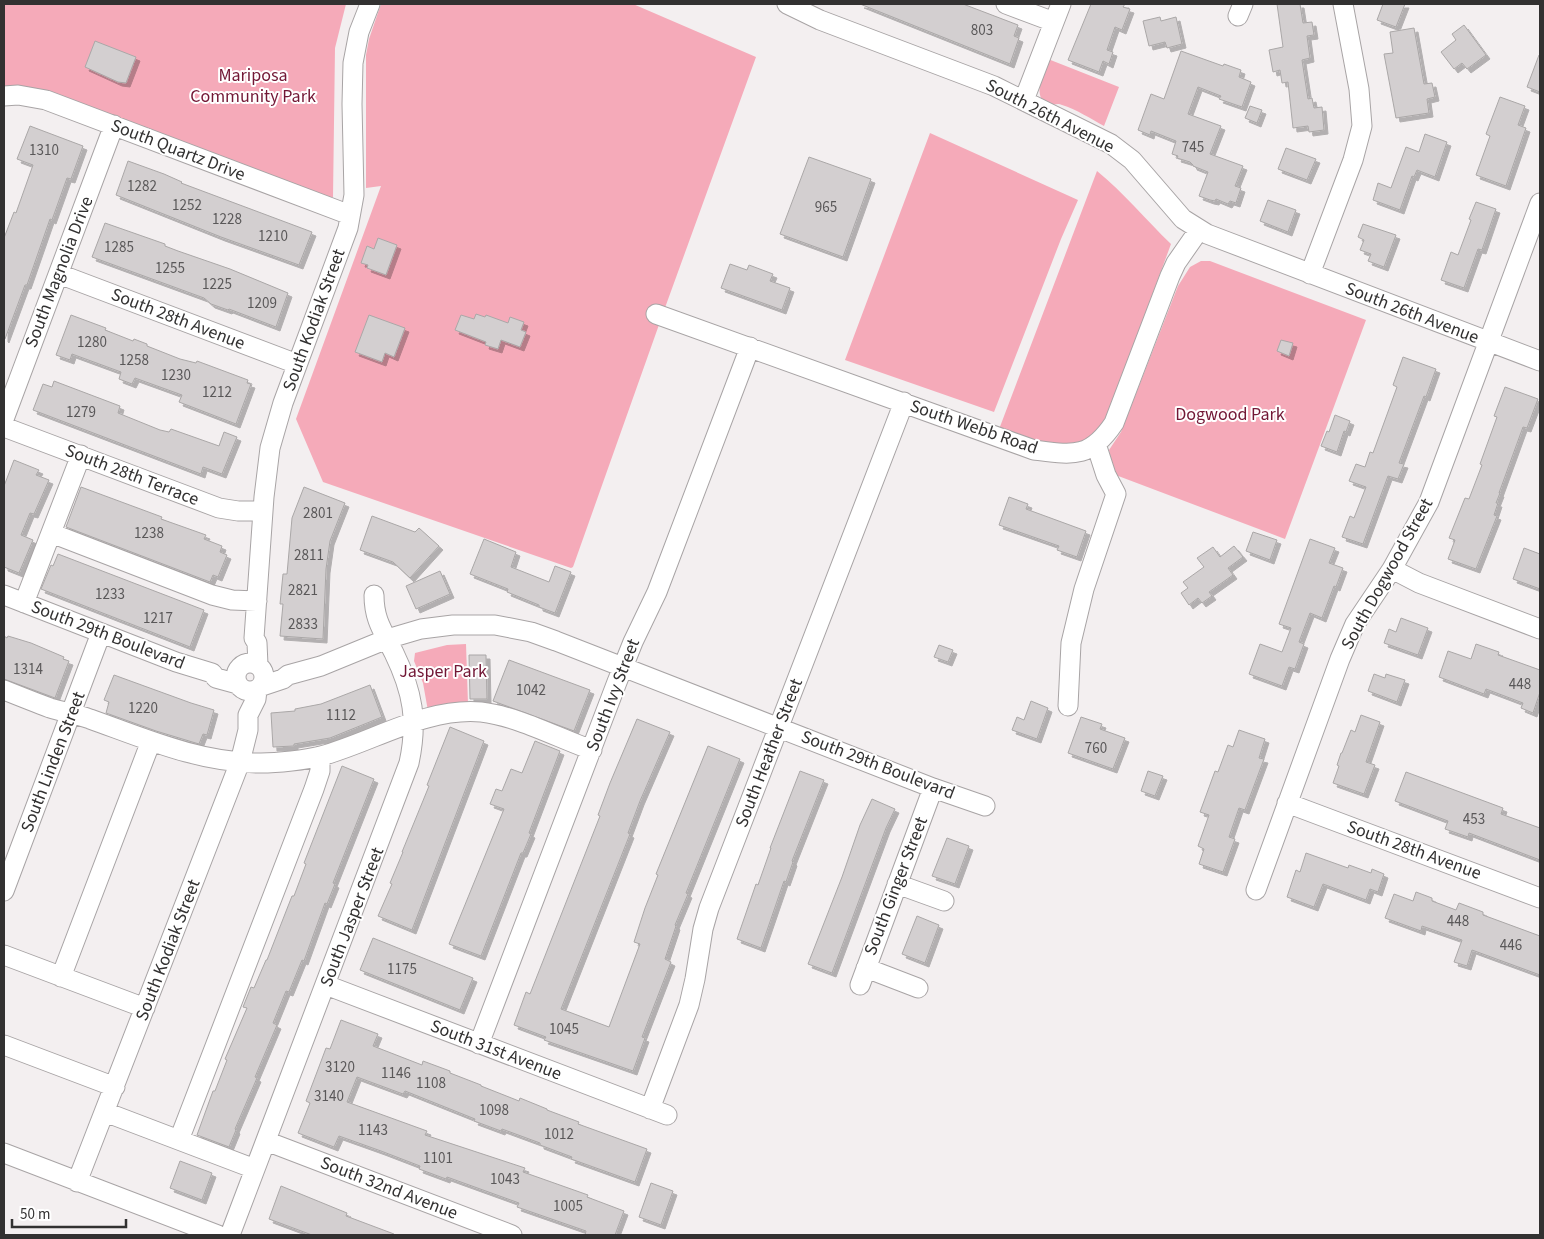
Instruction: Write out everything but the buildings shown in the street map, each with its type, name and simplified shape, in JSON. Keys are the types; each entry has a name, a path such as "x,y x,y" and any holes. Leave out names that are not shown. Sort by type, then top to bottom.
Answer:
{"street":[{"name":"South Kodiak Street","path":"81,1173 240,762 248,730 248,715 256,699 250,677 250,642 254,638 267,465 272,439 345,237 350,215 354,194 353,63 359,32 370,4"},
{"name":"South 26th Avenue","path":"787,4 820,20 994,86 1089,132 1120,150 1132,160 1179,215 1199,230 1218,239 1540,362"},
{"path":"1006,4 1054,22"},
{"path":"1024,100 1061,4"},
{"path":"1310,274 1353,160 1362,126 1359,89 1343,4"},
{"name":"South Quartz Drive","path":"4,96 18,95 46,100 350,215"},
{"name":"South Magnolia Drive","path":"4,419 114,125"},
{"name":"South Dogwood Street","path":"1256,890 1340,659 1355,624 1392,569 1429,502 1540,203"},
{"name":"South Webb Road","path":"656,314 1034,450 1071,454 1086,451 1096,444 1114,423 1170,276 1176,263 1199,230"},
{"name":"South 28th Avenue","path":"59,274 298,364"},
{"name":"South Ivy Street","path":"479,1044 623,667 657,592 750,347"},
{"name":"South Heather Street","path":"658,1112 689,1006 703,929 709,908 904,402"},
{"name":"South 28th Terrace","path":"4,427 219,508 238,511 263,511"},
{"path":"1068,706 1071,643 1084,589 1116,494 1106,475 1096,444"},
{"path":"24,604 81,455"},
{"path":"51,533 212,595 232,600 257,602"},
{"path":"1392,569 1419,583 1540,629"},
{"name":"South Jasper Street","path":"232,1230 405,777 413,746 414,723 407,685 376,618 374,595"},
{"name":"South 29th Boulevard","path":"4,596 176,662 212,673 217,670 250,677 283,679 288,675 320,666 387,639 421,629 453,625 496,625 531,632 984,806"},
{"name":"South Linden Street","path":"4,891 101,633"},
{"path":"4,690 151,741 222,761 263,763 320,756 438,716 480,712 502,716 592,750"},
{"path":"61,977 151,741"},
{"path":"179,1140 314,789 320,771 320,756"},
{"name":"South Ginger Street","path":"918,988 863,976 933,788"},
{"name":"South 28th Avenue","path":"1287,803 1540,898"},
{"path":"897,884 944,901"},
{"path":"4,955 145,1008"},
{"name":"South 31st Avenue","path":"326,985 658,1112"},
{"path":"4,1045 114,1087"},
{"path":"105,1112 255,1169"},
{"name":"South 32nd Avenue","path":"266,1141 512,1235"},
{"path":"4,1153 81,1173 218,1235"}],"green space":[{"name":"Mariposa Community Park","path":"4,4 346,4 335,48 333,197 324,198 4,92"},
{"path":"381,4 633,4 756,57 573,567 571,568 323,482 296,419 381,186 366,188 366,55 369,39"},
{"path":"1048,59 1119,87 1104,126 1067,107 1059,104 1050,105 1044,102 1041,97 1040,84"},
{"path":"930,133 1078,200 994,412 845,360"},
{"path":"1097,171 1171,244 1103,428 1085,442 1042,445 998,432"},
{"name":"Dogwood Park","path":"1201,261 1210,261 1366,320 1285,539 1113,474 1109,450 1121,432 1178,286 1190,267"},
{"name":"Jasper Park","path":"466,644 468,704 428,711 423,683 414,661 415,653 447,645"}]}
